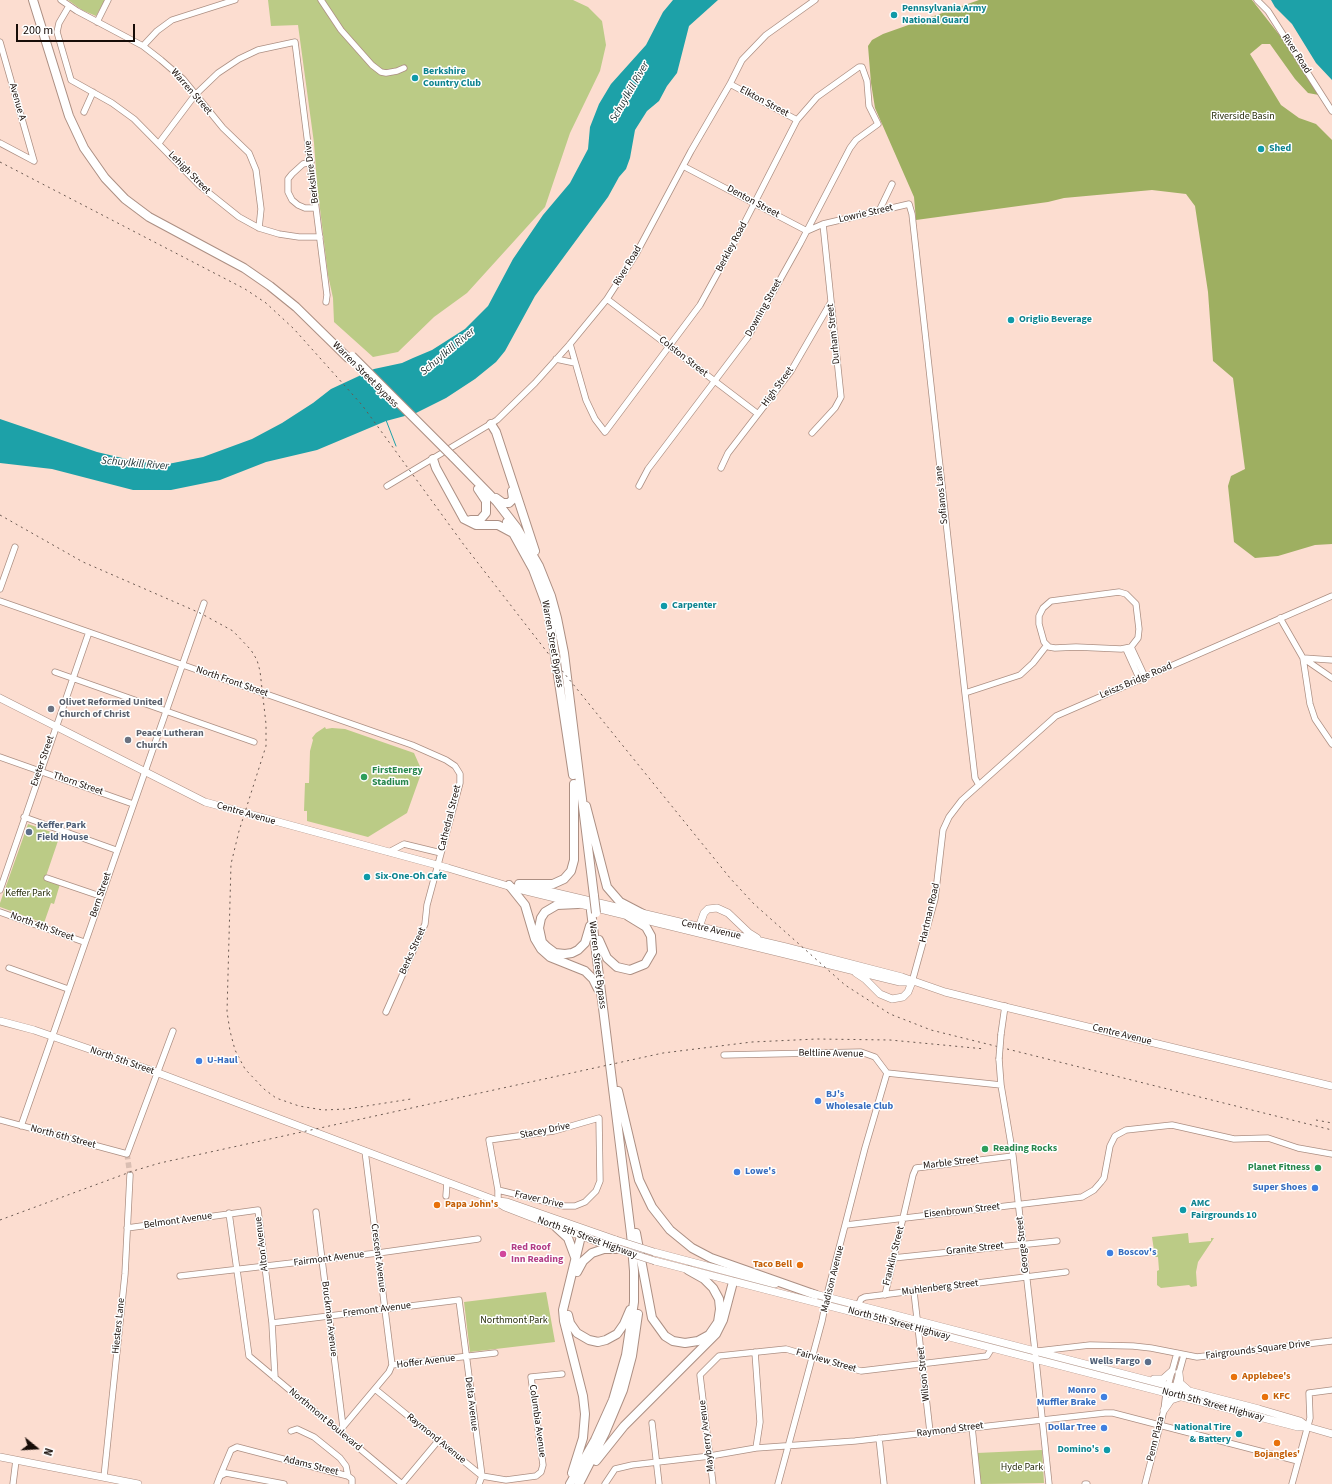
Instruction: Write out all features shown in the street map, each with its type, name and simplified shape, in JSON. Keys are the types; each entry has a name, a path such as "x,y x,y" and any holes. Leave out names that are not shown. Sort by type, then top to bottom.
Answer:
{"highway":[{"name":"Warren Street Bypass","path":"33,0 71,121 88,154 110,183 131,203 157,222 244,268 270,286 304,314 350,357"},
{"name":"Warren Street Bypass","path":"38,0 74,115 88,146 108,175 129,195 156,215 246,264 273,282 299,303 350,357 451,458 489,493 517,528 534,556 543,576 560,629 573,751 593,912 601,996 631,1234 634,1292 628,1344 617,1388 600,1430 568,1484"},
{"path":"489,493 505,504 509,503 513,499 491,424"},
{"path":"491,424 496,432 543,576"},
{"name":"Warren Street Bypass","path":"451,458 500,513 518,540 533,569 548,609 573,751"},
{"path":"433,459 464,514 475,521 484,518 487,510 486,501 478,489"},
{"path":"433,459 436,468 464,519 476,525 502,526 518,540"},
{"path":"519,884 553,884 564,879 571,871 574,860 577,785"},
{"path":"577,785 589,816 607,887 620,902 643,914"},
{"path":"509,885 525,905 535,939 541,949 550,957 588,973 595,982 601,996"},
{"path":"578,904 554,906 542,916 539,925 540,935 544,944 551,950 557,953 567,954 582,947 589,934 593,912"},
{"name":"Warren Street Bypass","path":"579,1484 614,1413 632,1356 637,1329 639,1292 636,1233 599,940 593,912"},
{"path":"599,940 607,958 617,967 630,970 645,964 652,950 651,936 646,927 628,916"},
{"path":"618,1091 639,1180 652,1207 670,1230 692,1248 711,1258 816,1295"},
{"path":"556,1227 570,1241 575,1259"},
{"path":"636,1233 652,1318 664,1336 673,1341 685,1343 698,1341 709,1335 718,1322 720,1309 718,1299 713,1288 704,1280 688,1270"},
{"path":"584,1234 577,1272 569,1303 568,1317 574,1330 589,1340 598,1342 606,1340 619,1331 628,1315 634,1292"},
{"path":"568,1484 580,1451 585,1419 583,1396 563,1314 564,1302 575,1259 584,1234"},
{"path":"577,1272 583,1261 592,1254 604,1249 617,1249"},
{"path":"579,1484 619,1432 713,1338 723,1320 733,1282"}],"main road":[{"name":"Centre Avenue","path":"0,698 205,802 578,904 628,916 764,942 902,977 912,982 1005,1006 1332,1086"},
{"name":"Centre Avenue","path":"509,885 519,884 643,914 847,969 900,982 912,982"},
{"path":"698,930 701,918 706,911 711,908 720,908 730,915 749,933 764,942"},
{"path":"847,969 862,977 880,994 889,998 902,997 908,992 912,982"},
{"name":"North 5th Street","path":"0,1021 157,1072 242,1104"},
{"name":"North 5th Street Highway","path":"242,1104 498,1201 507,1202 617,1249 655,1261 733,1282 858,1306 918,1321 1152,1389 1192,1392 1300,1421 1308,1427"},
{"name":"North 5th Street Highway","path":"498,1201 505,1207 556,1227 616,1240 654,1252 816,1295 827,1301 919,1329 992,1348 1036,1355 1147,1380 1182,1397 1298,1427 1308,1427 1332,1434"},
{"path":"731,1273 733,1282"},
{"path":"1147,1380 1163,1379 1176,1372 1180,1383 1192,1392"},
{"path":"1152,1389 1162,1395 1164,1406"},
{"path":"1164,1406 1171,1400 1182,1397"},
{"path":"0,1457 104,1480 138,1484"}],"street":[{"name":"Warren Street","path":"62,0 69,6 97,22 143,46 177,74 223,128 249,152 256,165 261,209 259,228"},
{"path":"97,22 108,0"},
{"path":"143,46 157,31 172,20 235,0"},
{"path":"321,0 342,30 372,65 381,72 398,71 404,68"},
{"name":"River Road","path":"387,486 491,424 509,409 570,344 607,299 636,254 742,60 766,35 815,0"},
{"name":"River Road","path":"1257,0 1268,11 1332,111"},
{"name":"Lehigh Street","path":"69,6 57,30 71,80 126,112 210,195 239,217 259,228 286,236 320,237"},
{"name":"Avenue A","path":"0,42 34,161 0,143"},
{"name":"Berkshire Drive","path":"195,95 218,73 243,57 267,47 295,42 327,294 326,302"},
{"name":"Berkley Road","path":"575,363 586,400 605,432 707,294 797,120 817,97 859,67 862,67 865,72 869,106 878,124"},
{"name":"Elkton Street","path":"730,84 797,120"},
{"path":"84,112 93,92"},
{"path":"159,143 195,95"},
{"name":"Downing Street","path":"639,486 648,469 748,337 807,231 850,148 856,140 878,124"},
{"path":"311,162 303,164 292,174 288,180 288,192 292,200 298,205 305,208 316,208"},
{"name":"Denton Street","path":"683,166 807,231"},
{"path":"879,211 892,184"},
{"name":"Lowrie Street","path":"823,224 909,204"},
{"name":"Sofianos Lane","path":"909,204 912,214 975,778 979,785"},
{"path":"807,231 823,224"},
{"name":"Durham Street","path":"812,433 835,408 841,397 823,224"},
{"name":"Colston Street","path":"607,299 758,414"},
{"name":"High Street","path":"721,468 728,454 791,371 831,302"},
{"path":"556,359 575,363 570,344"},
{"path":"0,589 15,547"},
{"path":"1119,592 1126,594 1136,604 1139,629 1138,638 1129,648 1076,646 1055,648 1047,645 1039,624 1039,616 1043,608 1051,601 1119,592"},
{"name":"Leiszs Bridge Road","path":"962,800 1056,716 1332,596"},
{"name":"North Front Street","path":"0,601 412,745 450,762 458,771"},
{"name":"Bern Street","path":"21,1126 116,850 204,603"},
{"path":"1280,618 1303,658 1310,704 1315,719 1332,744"},
{"name":"Exeter Street","path":"0,890 89,632"},
{"path":"965,693 1020,675 1033,663 1047,645"},
{"path":"1129,648 1142,679"},
{"path":"1303,658 1332,660"},
{"path":"1303,658 1332,678"},
{"path":"55,672 254,742"},
{"name":"Thorn Street","path":"0,757 133,804"},
{"name":"Cathedral Street","path":"438,865 460,783 458,771"},
{"name":"Hartman Road","path":"912,982 935,899 943,830 949,817 962,800"},
{"path":"24,817 116,850"},
{"path":"388,852 404,844 441,853"},
{"name":"Berks Street","path":"386,1012 425,924 427,905 438,865"},
{"path":"47,878 100,896"},
{"name":"North 4th Street","path":"0,912 84,942"},
{"path":"9,968 68,989"},
{"name":"George Street","path":"1005,1006 999,1059 1001,1085 1013,1156 1049,1484"},
{"path":"157,1072 173,1031"},
{"name":"Beltline Avenue","path":"724,1054 861,1052 876,1058 887,1073"},
{"name":"North 6th Street","path":"0,1120 127,1154 157,1072"},
{"path":"887,1073 1001,1085"},
{"name":"Madison Avenue","path":"778,1484 827,1301 865,1148 887,1073"},
{"name":"Stacey Drive","path":"498,1190 489,1140 550,1132 599,1118"},
{"name":"Fraver Drive","path":"498,1190 564,1206 574,1206 585,1202 596,1191 600,1181 599,1118"},
{"name":"Eisenbrown Street","path":"846,1225 1078,1198 1090,1193 1102,1182 1110,1146 1116,1136 1126,1130 1172,1124 1234,1139 1268,1138 1298,1148 1332,1154"},
{"name":"Crescent Avenue","path":"365,1151 392,1366"},
{"name":"Marble Street","path":"903,1218 916,1168 1013,1156"},
{"name":"Hiesters Lane","path":"104,1480 125,1274 130,1175"},
{"path":"446,1196 447,1182"},
{"path":"498,1190 498,1201"},
{"name":"Alton Avenue","path":"229,1213 258,1210 272,1323 275,1378"},
{"name":"Bruckman Avenue","path":"316,1212 341,1429"},
{"path":"229,1213 236,1270"},
{"name":"Belmont Avenue","path":"127,1228 229,1213"},
{"name":"Franklin Street","path":"884,1295 903,1218"},
{"name":"Fairmont Avenue","path":"180,1276 378,1253 478,1239"},
{"name":"Granite Street","path":"893,1258 1057,1240"},
{"name":"Northmont Boulevard","path":"236,1270 249,1356 341,1429 402,1484"},
{"name":"Muhlenberg Street","path":"858,1306 863,1298 1066,1272"},
{"name":"Wilson Street","path":"914,1292 930,1432"},
{"name":"Fremont Avenue","path":"272,1323 459,1300"},
{"name":"Delta Avenue","path":"459,1300 482,1476 479,1484"},
{"name":"Fairgrounds Square Drive","path":"1036,1355 1090,1345 1151,1348 1200,1357 1332,1341"},
{"name":"Fairview Street","path":"702,1388 700,1375 719,1356 786,1349 858,1370 987,1356 992,1348"},
{"path":"755,1352 760,1422 756,1448"},
{"name":"Hoffer Avenue","path":"341,1429 375,1389 392,1366 496,1353"},
{"path":"1176,1372 1177,1353"},
{"path":"1170,1390 1184,1355"},
{"name":"Columbia Avenue","path":"502,1480 536,1476 541,1472 543,1468 531,1377 562,1374"},
{"name":"Mayberry Avenue","path":"702,1388 713,1484"},
{"name":"Raymond Avenue","path":"375,1389 482,1476 502,1480"},
{"name":"Penn Plaza","path":"1145,1484 1164,1406 1170,1390"},
{"path":"1292,1484 1310,1418 1308,1393 1332,1390"},
{"name":"Raymond Street","path":"605,1484 615,1469 632,1465 710,1456 756,1448 827,1444 1042,1419 1110,1413 1298,1462"},
{"path":"652,1423 659,1484"},
{"path":"972,1427 978,1484"},
{"path":"291,1431 297,1429 314,1437 340,1458 346,1466 348,1476"},
{"path":"879,1438 884,1484"},
{"path":"402,1484 438,1441"},
{"name":"Adams Street","path":"220,1476 231,1450 237,1447 348,1476 352,1479 352,1484"},
{"path":"13,1484 16,1460"},
{"path":"217,1484 220,1476 226,1473 284,1484"}],"green space":[{"path":"68,0 105,0 96,16 82,10"},
{"name":"Berkshire Country Club","path":"268,0 573,0 588,7 602,21 606,45 600,71 570,133 545,207 467,293 434,317 398,352 373,357 334,322 333,298 328,275 317,184 314,143 298,25 271,26"},
{"name":"Riverside Basin","path":"979,0 1252,0 1288,46 1319,95 1308,93 1295,79 1270,44 1262,44 1250,54 1281,105 1299,118 1316,124 1332,140 1332,544 1315,545 1278,556 1255,558 1234,542 1228,486 1231,476 1245,469 1233,378 1213,361 1208,292 1195,206 1186,194 1152,190 1064,198 1048,202 916,220 914,197 875,108 868,46 872,40 883,34"},
{"name":"FirstEnergy Stadium","path":"325,727 326,729 345,729 414,753 422,771 407,813 368,837 307,821 307,811 304,811 305,783 309,783 312,738 316,733"},
{"name":"Keffer Park","path":"28,824 60,835 45,879 60,884 54,904 51,903 44,923 0,907 0,903"},
{"path":"1188,1233 1189,1243 1211,1241 1211,1238 1214,1238 1198,1262 1196,1272 1197,1286 1191,1287 1189,1285 1161,1288 1157,1285 1157,1271 1159,1270 1158,1257 1155,1257 1152,1237"},
{"name":"Northmont Park","path":"546,1292 555,1342 470,1352 464,1302"},
{"name":"Hyde Park","path":"1042,1450 1044,1483 981,1484 977,1453"}],"water":[{"name":"Schuylkill River","path":"673,0 718,0 689,26 677,73 667,86 659,101 647,111 635,130 630,158 626,169 619,177 608,197 535,296 505,351 496,362 475,379 446,398 416,413 386,421 317,450 266,462 220,480 171,490 133,490 52,469 0,463 0,419 97,452 139,462 168,464 203,457 252,439 282,423 313,403 331,389 374,369 402,363 432,350 465,329 488,306 513,259 543,215 570,183 588,149 590,127 599,104 611,84 646,45 663,12"},
{"path":"1271,0 1332,0 1332,80 1316,63 1292,24 1275,7"}],"waterway":[{"path":"386,420 396,446"}],"tunnel":[{"path":"127,1154 130,1175"}],"railway":[{"path":"0,162 245,289 266,303 294,329 362,405 464,545 547,652 730,878 754,904 845,985 890,1014 931,1030 1332,1130"},
{"path":"0,515 83,562 200,613 233,631 251,650 257,660 260,671 266,724 266,746 239,831 231,864 227,1012 235,1050 245,1069 264,1089 276,1098 299,1106 323,1110 347,1109 411,1099"},
{"path":"0,1220 133,1171 160,1163 663,1053 752,1042 817,1039 890,1040 985,1049"},
{"path":"1316,1120 1332,1123"}],"place":[{"name":"Pennsylvania Army National Guard","path":"894,15"},
{"name":"Berkshire Country Club","path":"415,78"},
{"name":"Shed","path":"1261,149"},
{"name":"Origlio Beverage","path":"1011,320"},
{"name":"Carpenter","path":"664,606"},
{"name":"Olivet Reformed United Church of Christ","path":"51,709"},
{"name":"Peace Lutheran Church","path":"128,740"},
{"name":"FirstEnergy Stadium","path":"364,777"},
{"name":"Keffer Park Field House","path":"29,832"},
{"name":"Six-One-Oh Cafe","path":"367,877"},
{"name":"U-Haul","path":"199,1061"},
{"name":"BJ's Wholesale Club","path":"818,1101"},
{"name":"Reading Rocks","path":"985,1149"},
{"name":"Planet Fitness","path":"1318,1168"},
{"name":"Lowe's","path":"737,1172"},
{"name":"Super Shoes","path":"1315,1188"},
{"name":"Papa John's","path":"437,1205"},
{"name":"AMC Fairgrounds 10","path":"1183,1210"},
{"name":"Boscov's","path":"1110,1253"},
{"name":"Red Roof Inn Reading","path":"503,1254"},
{"name":"Taco Bell","path":"800,1265"},
{"name":"Wells Fargo","path":"1148,1362"},
{"name":"Applebee's","path":"1234,1377"},
{"name":"Monro Muffler Brake","path":"1104,1397"},
{"name":"KFC","path":"1265,1397"},
{"name":"Dollar Tree","path":"1104,1428"},
{"name":"National Tire & Battery","path":"1239,1434"},
{"name":"Bojangles'","path":"1277,1443"},
{"name":"Domino's","path":"1107,1450"}]}
